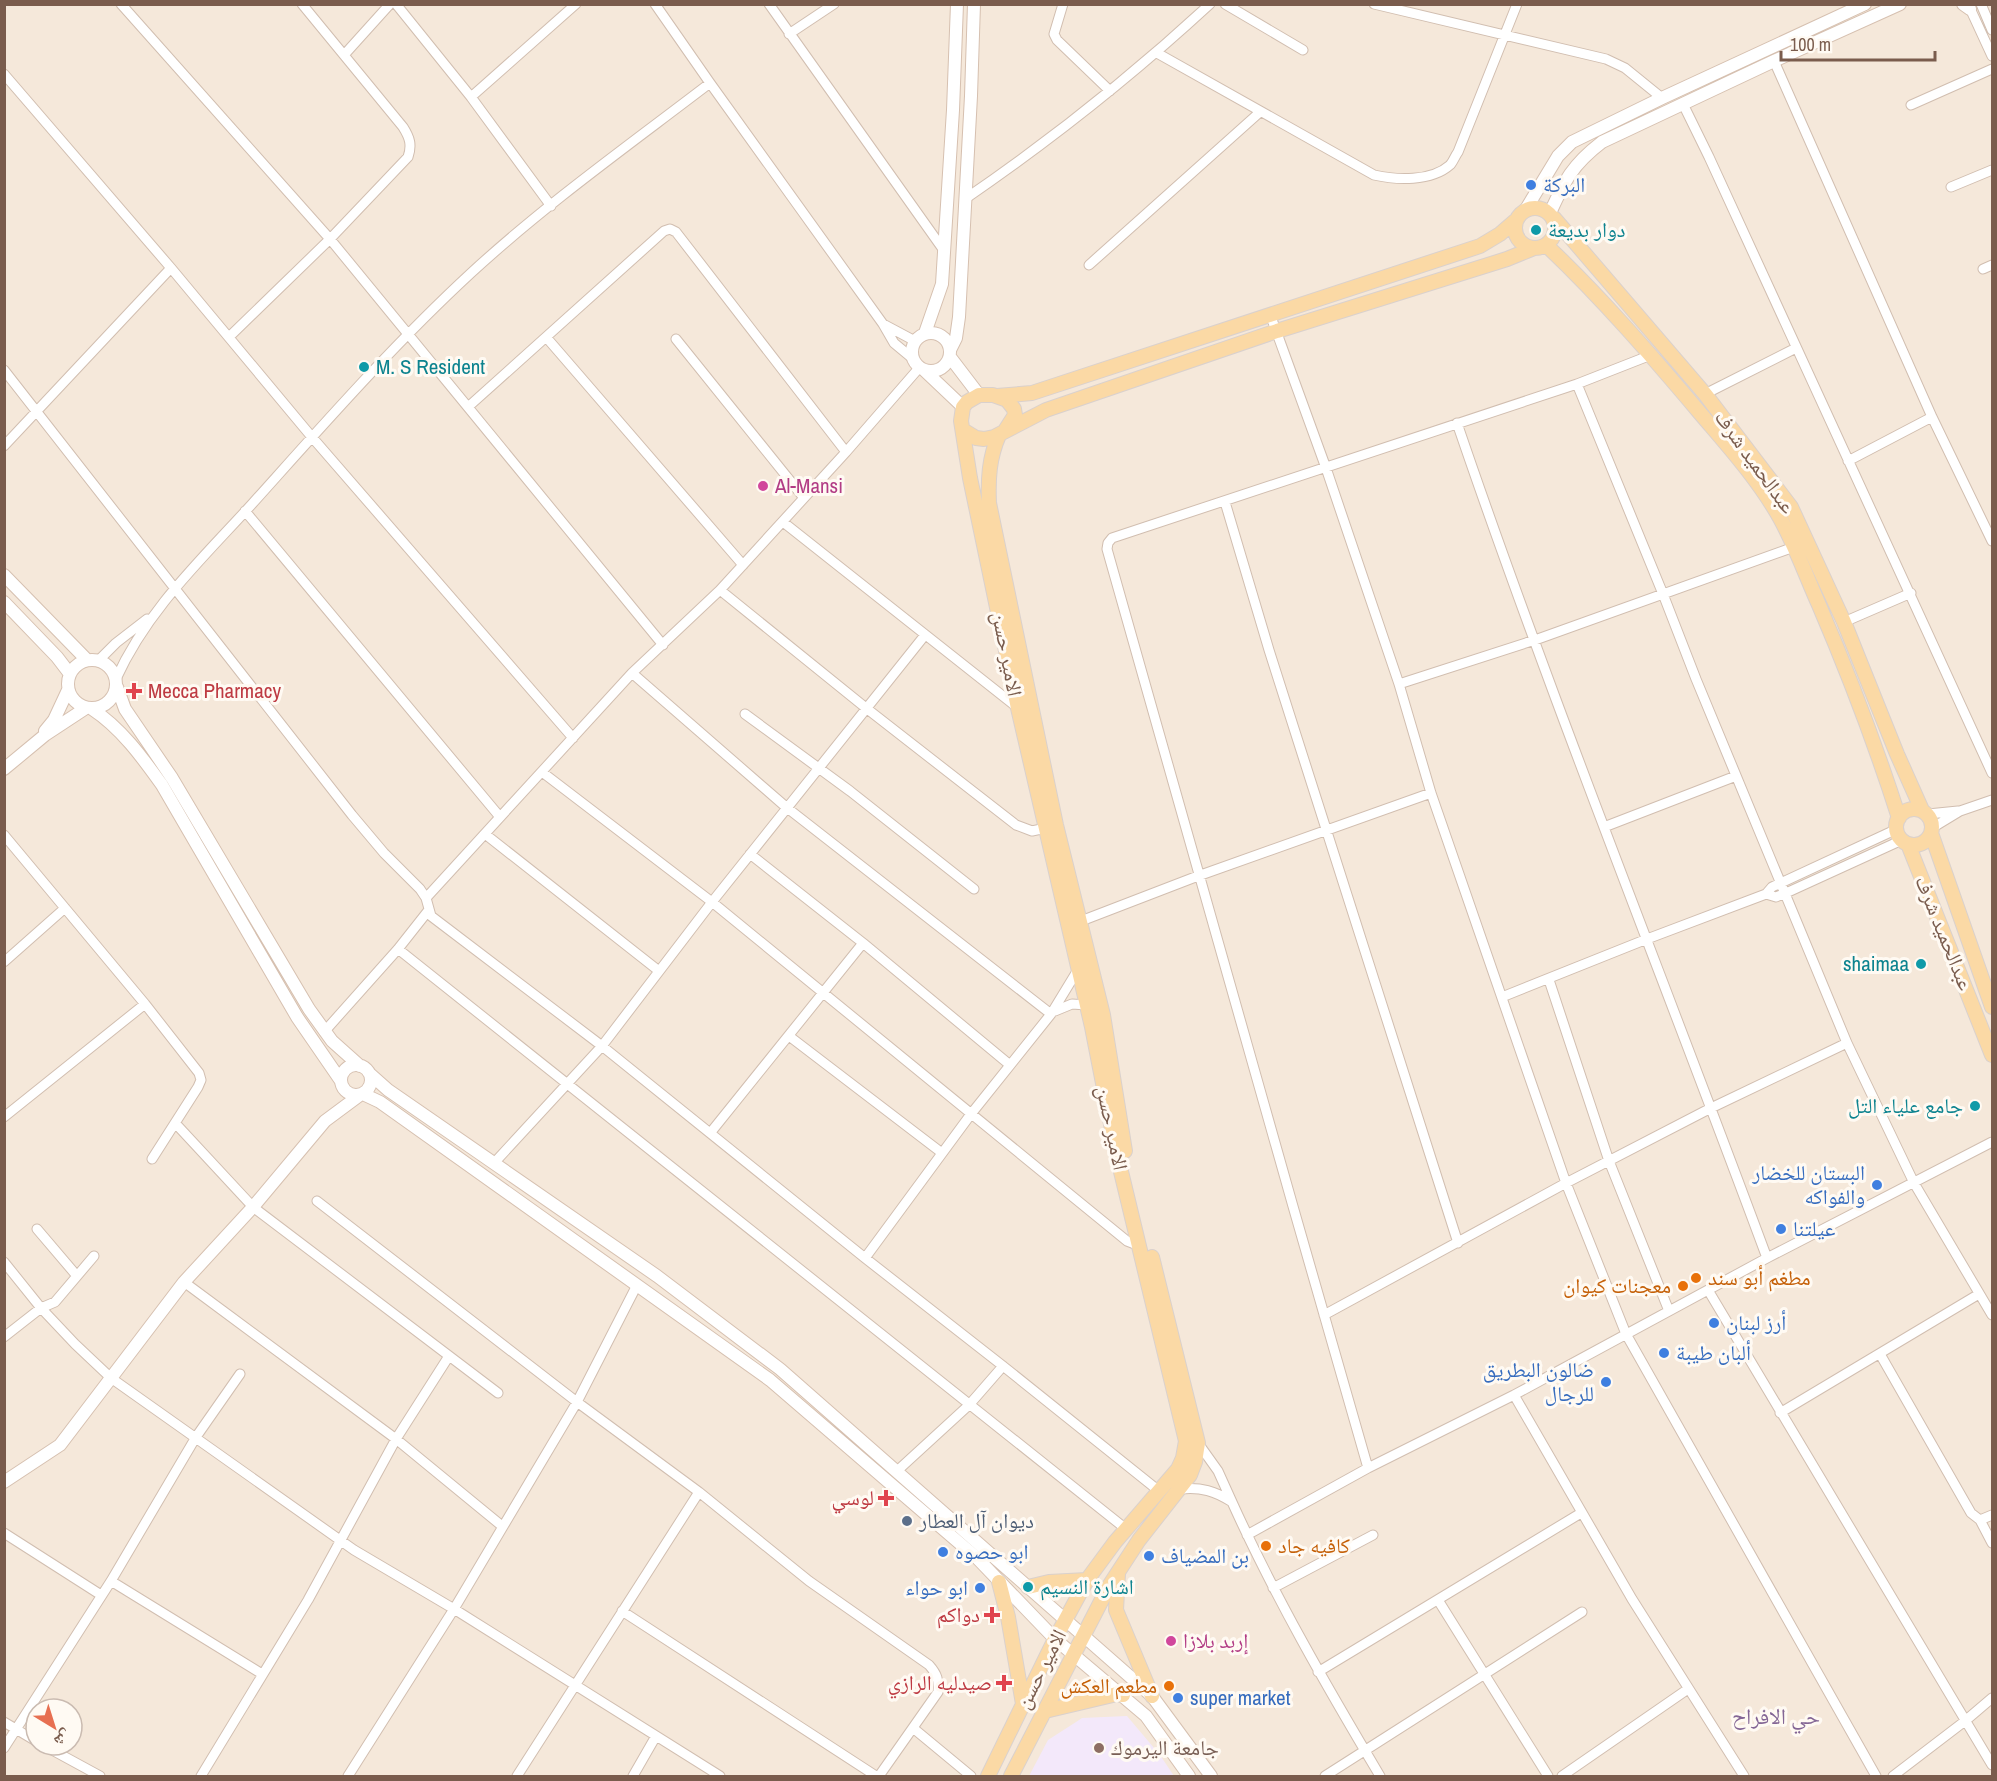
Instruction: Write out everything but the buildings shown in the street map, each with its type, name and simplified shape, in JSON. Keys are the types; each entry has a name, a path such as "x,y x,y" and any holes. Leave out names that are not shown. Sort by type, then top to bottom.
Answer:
{"main road":[{"path":"957,4 942,284 920,337 911,352 919,366 963,407"},
{"path":"919,366 937,371 942,368 956,338 967,177 974,4"},
{"path":"1857,6 1572,142 1564,148 1515,222 1480,246 1032,393 972,398 963,407 961,421 963,430 970,435 984,439 1046,410 1540,247 1554,236 1552,216 1572,169 1587,153 1602,142 1900,4"},
{"path":"948,174 967,177"},
{"path":"1526,208 1539,207 1552,216"},
{"name":"عبدالحميد شرف","path":"1552,216 1705,394 1791,507 1844,622 1897,754 1928,821 1992,1003"},
{"path":"1515,222 1517,237 1524,245 1540,247"},
{"name":"عبدالحميد شرف","path":"1540,247 1570,268 1651,355 1760,487 1780,519 1794,547 1856,696 1881,762 1901,833 1992,1055"},
{"path":"920,337 939,334 948,344 950,353 990,395"},
{"name":"الامير حسن","path":"988,1776 1055,1639 1087,1580 1178,1469 1186,1441 1117,1155 989,503 988,475 994,447 1015,415 1014,409 1007,400 990,395"},
{"name":"الامير حسن","path":"963,430 970,478 1018,708 1051,827 1081,921 1103,1015 1125,1152 1198,1443 1193,1468 1181,1489 1139,1540 1119,1569 1011,1776"},
{"path":"4,574 70,644 113,670 125,709 172,778 324,1032 340,1050 388,1090 657,1276 780,1369 1152,1696 1211,1776"},
{"path":"4,602 57,657 70,674"},
{"path":"57,657 66,656 69,653 70,644"},
{"path":"32,745 54,720 68,690 70,674 74,668 93,660"},
{"path":"4,769 32,745 89,708 99,708 111,700 117,683"},
{"path":"68,690 75,701 111,723 139,754 162,785 267,968 343,1088 350,1095 362,1094 380,1102 770,1380 942,1527 1055,1639 1146,1716 1189,1776"},
{"path":"111,723 117,714 125,709"},
{"path":"1911,809 1928,821 1922,843 1915,845 1901,833 1902,814 1911,809"},
{"path":"4,1482 60,1445 184,1282 253,1207 325,1121 345,1071 349,1067 365,1070"},
{"path":"325,1121 370,1087 365,1070"},
{"path":"1119,1569 1116,1610 1152,1696"},
{"path":"1028,1587 1049,1582 1087,1580"},
{"path":"999,1582 1008,1617 1023,1704"},
{"path":"1045,1711 1117,1694 1123,1695"}],"street":[{"path":"121,4 330,239 663,645"},
{"path":"229,337 330,239 408,157 411,148 403,127 302,4"},
{"path":"344,55 390,4"},
{"path":"396,4 471,96 550,206"},
{"path":"471,96 576,4"},
{"path":"426,898 632,673 720,590 846,452 919,366 894,343 883,324 655,4"},
{"path":"769,4 945,252"},
{"path":"789,34 834,4"},
{"path":"1063,4 1053,34 1110,91"},
{"path":"965,199 1025,158 1110,91 1210,4"},
{"path":"1225,4 1303,50"},
{"path":"1374,4 1606,60 1625,68 1662,98"},
{"path":"1156,53 1374,175 1390,179 1411,179 1435,173 1449,165 1458,152 1517,4"},
{"path":"1970,6 1992,30"},
{"path":"1970,6 1992,56"},
{"path":"1774,61 1932,417 1992,541"},
{"path":"1911,105 1992,69"},
{"path":"4,74 171,268 311,436 573,738"},
{"path":"117,683 131,648 175,588 311,436 409,333 472,272 550,206 710,83"},
{"path":"1683,105 1911,593 1992,773"},
{"path":"1089,265 1260,112"},
{"path":"1951,188 1992,170"},
{"path":"468,407 664,231 670,230 676,232 846,452"},
{"path":"4,446 171,268"},
{"path":"1270,314 1326,468 1399,684 1431,793 1566,1183 1626,1334 1876,1776"},
{"path":"883,324 920,337"},
{"path":"546,337 743,565"},
{"path":"676,339 804,498"},
{"path":"1705,394 1796,348"},
{"path":"1368,1468 1270,1120 1198,876 1107,549 1108,543 1112,538 1577,384 1651,355"},
{"path":"4,370 352,815 426,898 428,911 436,921 602,1046 1159,1491"},
{"path":"1577,384 1847,1043 1914,1183 1992,1315"},
{"path":"1848,461 1932,417"},
{"path":"1457,423 1604,827 1767,1258"},
{"path":"1225,502 1269,650 1458,1243"},
{"path":"245,511 500,817"},
{"path":"783,522 1018,708"},
{"path":"1399,684 1535,640 1794,547"},
{"path":"720,590 1016,825 1032,831 1051,827"},
{"path":"1844,622 1911,593"},
{"path":"93,660 154,614"},
{"path":"495,1162 602,1046 786,807 925,635"},
{"path":"632,673 786,807 1051,1014"},
{"path":"745,714 850,791 974,890"},
{"path":"542,772 712,902 1127,1241 1140,1246"},
{"path":"1604,827 1736,776"},
{"path":"1081,921 1198,876 1431,793"},
{"path":"1928,821 1992,800"},
{"path":"1502,997 1766,894 1772,887 1901,833"},
{"path":"1766,894 1776,897 1786,893 1901,833"},
{"path":"485,834 659,971"},
{"path":"4,835 146,1004 200,1073 201,1080 198,1087 152,1159"},
{"path":"750,854 863,943 1010,1065"},
{"path":"4,962 65,908"},
{"path":"324,1032 398,949 428,911"},
{"path":"711,1132 863,943"},
{"path":"398,949 1126,1530"},
{"path":"865,1258 971,1114 1051,1014 1079,968"},
{"path":"1549,980 1609,1161 1669,1311"},
{"path":"4,1117 146,1004"},
{"path":"1051,1014 1072,1004 1087,1005"},
{"path":"789,1036 942,1153"},
{"path":"1324,1315 1566,1183 1711,1108 1847,1043"},
{"path":"176,1124 253,1207 498,1393"},
{"path":"1247,1535 1368,1468 1514,1395 1767,1258 1992,1142"},
{"path":"317,1201 577,1402 699,1492 808,1581 929,1665 939,1682 938,1692 877,1776 622,1611"},
{"path":"37,1229 77,1276"},
{"path":"4,1337 41,1308 55,1302 94,1256"},
{"path":"4,1262 41,1308 111,1378 379,1565 720,1776"},
{"path":"184,1282 396,1439 502,1526"},
{"path":"348,1776 454,1610 577,1402 637,1285"},
{"path":"1708,1290 1992,1765"},
{"path":"1780,1413 1979,1294"},
{"path":"1880,1354 1971,1513 1980,1520 1992,1543"},
{"path":"201,1776 341,1540 396,1439 449,1356"},
{"path":"897,1471 969,1405 1004,1366"},
{"path":"4,1748 111,1581 196,1437 240,1374"},
{"path":"1514,1395 1581,1513 1744,1776"},
{"path":"1198,1443 1218,1471 1273,1588 1318,1672 1380,1776"},
{"path":"1181,1489 1207,1490 1218,1493 1232,1502"},
{"path":"517,1776 699,1492"},
{"path":"1318,1672 1581,1513"},
{"path":"1980,1520 1992,1515"},
{"path":"4,1533 101,1595"},
{"path":"1273,1588 1373,1535"},
{"path":"111,1581 262,1674"},
{"path":"1438,1600 1548,1776"},
{"path":"1325,1776 1582,1612"},
{"path":"1562,1776 1688,1689"},
{"path":"1893,1776 1992,1698"},
{"path":"4,1722 24,1734"},
{"path":"913,1728 971,1776"},
{"path":"633,1776 656,1736"},
{"path":"66,1757 100,1776"}],"shaded area":[{"path":"5,5 1992,5 1992,1776 5,1776"},
{"name":"جامعة اليرموك","path":"1127,1716 1160,1755 1174,1776 1029,1776 1048,1740 1082,1718"}],"place":[{"name":"البركة","path":"1531,185"},
{"name":"دوار بديعة","path":"1536,230"},
{"name":"M. S Resident","path":"364,367"},
{"name":"Al-Mansi","path":"763,486"},
{"name":"Mecca Pharmacy","path":"134,691"},
{"name":"shaimaa","path":"1921,964"},
{"name":"جامع علياء التل","path":"1975,1106"},
{"name":"البستان للخضار والفواكه","path":"1877,1185"},
{"name":"عيلتنا","path":"1781,1229"},
{"name":"مطغم أبو سند","path":"1696,1278"},
{"name":"معجنات كيوان","path":"1683,1286"},
{"name":"أرز لبنان","path":"1714,1323"},
{"name":"ألبان طيبة","path":"1664,1353"},
{"name":"ضالون البطريق للرجال","path":"1606,1382"},
{"name":"لوسي","path":"886,1498"},
{"name":"ديوان آل العطار","path":"907,1521"},
{"name":"كافيه جاد","path":"1266,1546"},
{"name":"ابو حصوه","path":"943,1552"},
{"name":"بن المضياف","path":"1149,1556"},
{"name":"اشارة النسيم","path":"1028,1587"},
{"name":"ابو حواء","path":"980,1588"},
{"name":"دواكم","path":"992,1615"},
{"name":"إربد بلازا","path":"1171,1641"},
{"name":"صيدليه الرازي","path":"1004,1683"},
{"name":"مطعم العكش","path":"1169,1686"},
{"name":"super market","path":"1178,1698"},
{"name":"جامعة اليرموك","path":"1099,1748"}],"district":[{"name":"حي الافراح","path":"1776,1716"}]}
